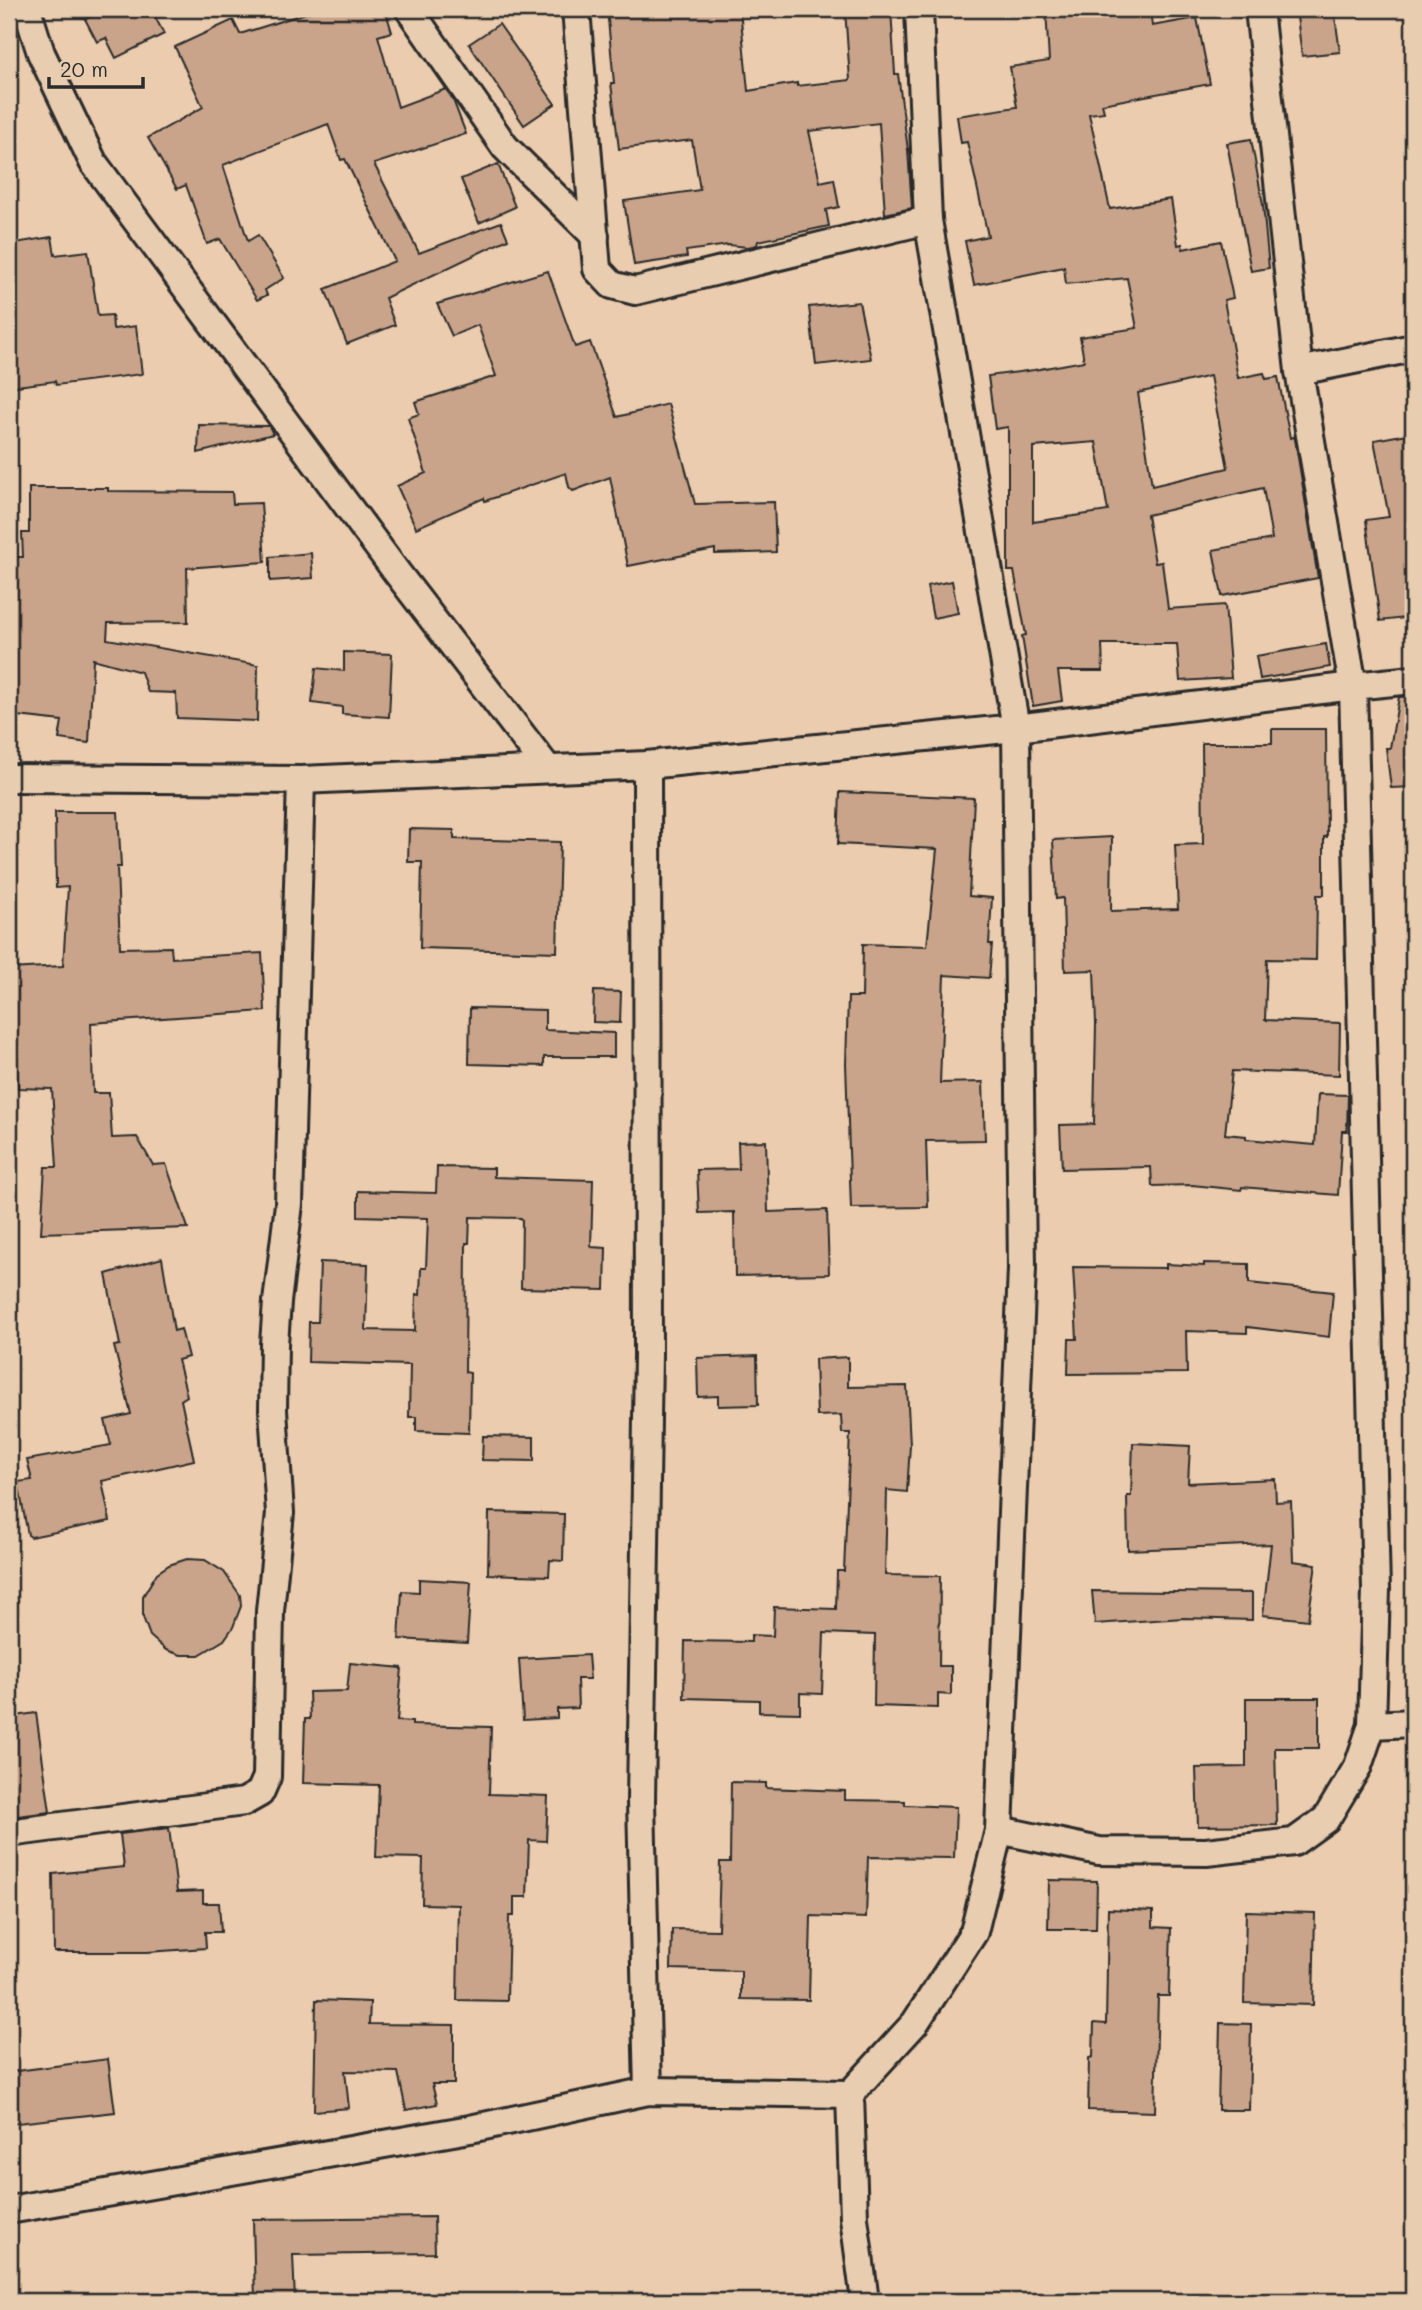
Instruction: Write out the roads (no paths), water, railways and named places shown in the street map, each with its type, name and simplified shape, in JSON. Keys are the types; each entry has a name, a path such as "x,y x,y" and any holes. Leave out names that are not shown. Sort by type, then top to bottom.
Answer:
{"street":[{"path":"27,9 41,53 93,162 398,573 548,769"},
{"path":"409,9 505,148 594,236"},
{"path":"576,9 597,269 611,285 635,291 928,220"},
{"path":"864,2301 855,2218 850,2094 915,2022 974,1932 999,1830 1022,1268 1016,728 928,220 919,9"},
{"path":"999,1830 1099,1851 1206,1852 1294,1842 1326,1819 1358,1766 1372,1725 1376,1589 1353,686 1300,371 1259,9"},
{"path":"1300,371 1413,348"},
{"path":"9,778 301,780 647,765 1016,728 1413,680"},
{"path":"647,765 648,1355 641,1801 648,2091"},
{"path":"9,1833 244,1802 260,1793 267,1777 270,1611 280,1513 272,1410 274,1344 276,1302 289,1204 301,780"},
{"path":"1372,1725 1413,1723"},
{"path":"9,2210 470,2129 648,2091 850,2094"}]}
